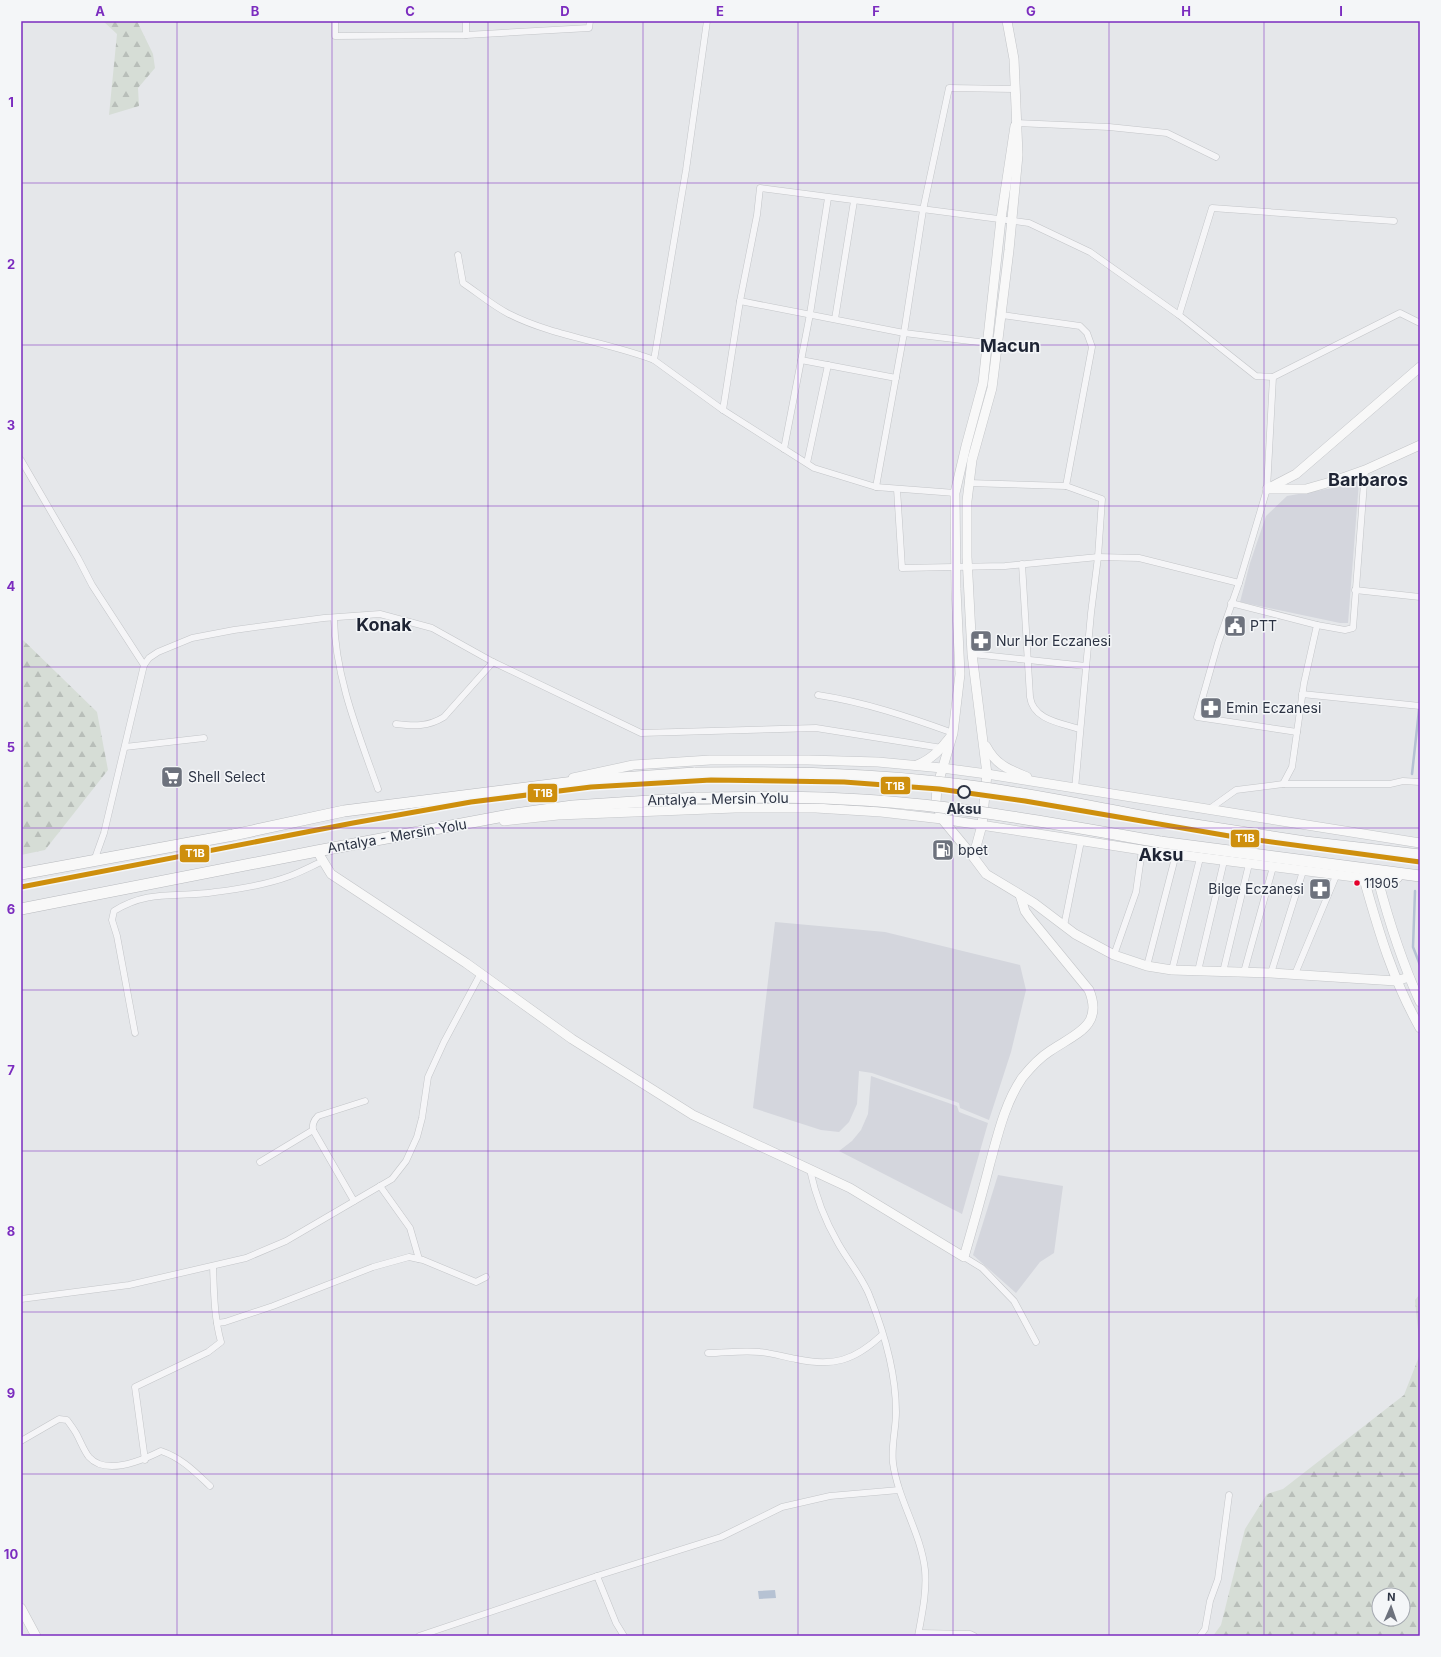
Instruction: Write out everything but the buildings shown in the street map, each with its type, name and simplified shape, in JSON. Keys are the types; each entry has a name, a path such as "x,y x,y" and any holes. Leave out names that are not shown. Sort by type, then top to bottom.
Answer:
{"highway":[{"name":"Antalya - Mersin Yolu","path":"21,874 94,862 234,835 344,811 590,780 695,773 809,774 936,782 995,789 1163,820 1305,842 1420,855"},
{"name":"Antalya - Mersin Yolu","path":"21,909 450,826 573,806 696,798 811,797 871,800 1004,815 1160,842 1414,876"},
{"path":"1378,880 1414,876"}],"street":[{"path":"335,21 335,36 466,35 589,28 590,21"},
{"path":"466,21 466,35"},
{"path":"654,360 686,170 707,21"},
{"path":"971,854 976,847 982,825 987,774 972,654 968,567 968,483 972,460 992,388 1002,315 1018,156 1015,125 1014,60 1006,21"},
{"path":"876,487 904,333 923,210 949,88 1014,89"},
{"path":"1015,125 1109,127 1167,133 1216,157"},
{"path":"1015,125 1001,219 983,384 955,493 960,674 953,733 937,787 936,802 942,819 986,874 1034,903 1075,934 1114,955 1146,966 1172,970 1295,974 1396,981 1409,977"},
{"path":"723,410 740,301 757,215 760,188 1029,223 1090,252 1179,315 1256,376 1273,377 1400,313 1420,323"},
{"path":"784,449 810,314 828,198"},
{"path":"835,319 854,201"},
{"path":"1179,315 1212,208 1394,221"},
{"path":"458,255 463,283 507,313 543,328 611,346 654,360 723,410 814,468 876,487 955,493"},
{"path":"740,301 904,333 987,343"},
{"path":"1002,315 1080,326 1090,338 1092,346 1066,486"},
{"path":"801,360 896,378"},
{"path":"807,463 828,365"},
{"path":"1267,489 1296,474 1420,367"},
{"path":"1273,377 1267,489 1239,583 1205,686 1198,717 1296,732"},
{"path":"1267,489 1306,489 1334,481 1365,470 1420,445"},
{"path":"21,460 92,585 144,665"},
{"path":"1231,604 1318,625 1345,630 1353,628 1365,470"},
{"path":"968,483 1066,486 1102,499 1098,557 1079,729 1075,789"},
{"path":"897,489 902,568 1022,564 1098,557 1139,558 1239,583"},
{"path":"1022,564 1030,697 1034,708 1044,717 1079,729"},
{"path":"1355,590 1420,597"},
{"path":"94,862 104,833 144,665 149,658 158,652 192,638 234,630 380,614 432,628 492,662 640,733 816,728 942,748"},
{"path":"334,618 336,648 347,696 378,789"},
{"path":"1284,784 1292,767 1302,694 1318,625"},
{"path":"972,654 1086,666"},
{"path":"396,724 423,726 444,717 492,662"},
{"path":"1302,694 1417,706"},
{"path":"818,696 858,703 916,720 953,733"},
{"path":"916,766 929,760 942,748 953,733"},
{"path":"125,747 204,738"},
{"path":"984,742 992,757 1006,768 1041,784"},
{"path":"536,786 633,765 710,760 878,762 987,774 1041,784 1420,843"},
{"path":"1208,810 1236,790 1284,784 1390,784 1403,781 1420,782"},
{"path":"450,826 558,815 735,808 816,808 881,812 942,819 1142,850 1336,876 1378,880 1391,928 1420,1002"},
{"path":"1064,926 1081,841"},
{"path":"1114,955 1136,892 1142,850"},
{"path":"317,851 331,874 481,974 572,1039 693,1115 850,1188 982,1268 1014,1301 1036,1342"},
{"path":"1146,966 1176,854"},
{"path":"1172,970 1200,858"},
{"path":"135,1033 117,936 112,920 114,912 127,904 150,896 194,895 264,884 290,876 323,860"},
{"path":"1198,971 1224,861"},
{"path":"1223,972 1250,864"},
{"path":"1244,972 1273,867"},
{"path":"1271,973 1303,871"},
{"path":"1295,974 1336,876"},
{"path":"1364,879 1379,933 1396,981 1420,1028"},
{"path":"964,1257 1004,1114 1014,1090 1030,1067 1049,1051 1081,1032 1089,1023 1093,1012 1093,1001 1089,990 1030,918 1025,911 1020,895"},
{"path":"21,1298 129,1285 246,1258 286,1241 392,1179 406,1161 417,1137 428,1077 444,1042 481,974"},
{"path":"354,1201 313,1130 313,1124 318,1116 365,1101"},
{"path":"260,1162 313,1130"},
{"path":"810,1170 815,1195 823,1215 870,1296 892,1372 896,1412 893,1462 899,1490 917,1540 925,1569 926,1589 918,1634 970,1634 974,1636"},
{"path":"380,1186 410,1228 419,1259"},
{"path":"216,1323 225,1322 273,1306 390,1261 410,1257 419,1259 476,1282 486,1277"},
{"path":"145,1460 135,1387 208,1352 221,1342 216,1323 213,1266"},
{"path":"708,1353 760,1352 798,1360 826,1363 853,1356 867,1349 882,1335"},
{"path":"21,1441 59,1419 67,1420 75,1431 89,1457 98,1464 115,1466 145,1460 161,1451 172,1454 186,1463 210,1486"},
{"path":"419,1636 597,1576 720,1537 782,1507 830,1496 899,1490"},
{"path":"1200,1636 1205,1629 1210,1601 1218,1579 1229,1495"},
{"path":"597,1576 616,1623 624,1636"},
{"path":"21,1608 36,1636"}],"shaded area":[{"path":"1359,481 1348,623 1340,623 1240,602 1250,563 1266,516 1287,496 1333,488"},
{"path":"775,922 885,932 1020,965 1026,990 1011,1052 989,1120 960,1108 959,1103 872,1073 859,1071 857,1104 849,1122 839,1132 821,1130 753,1108"},
{"path":"871,1076 957,1106 959,1112 988,1123 962,1214 839,1151 852,1141 861,1130 868,1114"},
{"path":"998,1175 1063,1186 1054,1253 1040,1262 1016,1293 973,1255"}],"green space":[{"path":"103,21 137,21 153,54 155,68 138,88 139,106 109,115 117,34"},
{"path":"21,640 23,640 97,712 108,770 45,850 21,855"},
{"path":"1420,1294 1420,1350 1415,1300"},
{"path":"1420,1354 1420,1636 1213,1636 1221,1625 1245,1529 1267,1494 1283,1489 1404,1395"}],"water":[{"path":"775,1590 776,1598 759,1599 758,1591"}],"waterway":[{"path":"1412,774 1420,701"},
{"path":"1415,891 1413,947 1420,965"}],"transit line":[{"name":"T1B","path":"21,887 353,823 471,802 591,787 711,780 844,782 939,789 1025,801 1235,837 1420,862"}],"place":[{"name":"PTT","path":"1235,626"},
{"name":"Nur Hor Eczanesi","path":"981,641"},
{"name":"Emin Eczanesi","path":"1211,708"},
{"name":"Shell Select","path":"172,777"},
{"name":"Aksu","path":"964,792"},
{"name":"bpet","path":"943,850"},
{"name":"11905","path":"1357,883"},
{"name":"Bilge Eczanesi","path":"1320,889"}],"district":[{"name":"Macun","path":"1010,346"},
{"name":"Barbaros","path":"1368,480"},
{"name":"Konak","path":"384,625"},
{"name":"Aksu","path":"1161,855"}]}
